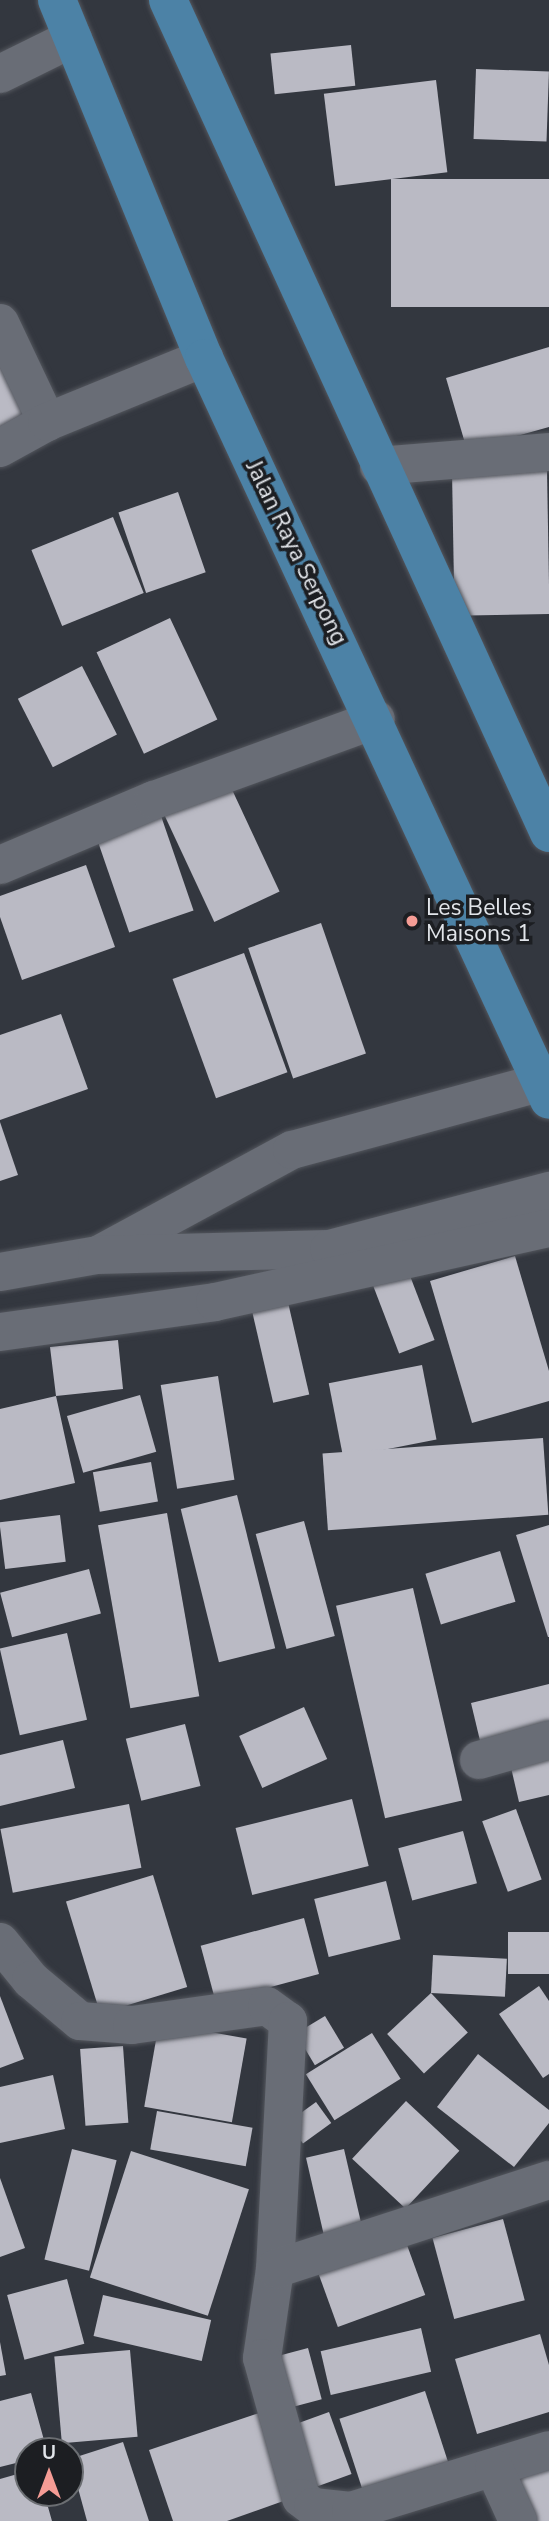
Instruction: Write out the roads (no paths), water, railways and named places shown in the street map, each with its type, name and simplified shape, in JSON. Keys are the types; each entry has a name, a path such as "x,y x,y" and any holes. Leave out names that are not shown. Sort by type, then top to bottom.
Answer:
{"main road":[{"name":"Jalan Raya Serpong","path":"57,0 204,358 376,719 545,1091"},
{"path":"168,0 549,833"}],"street":[{"path":"0,74 73,38"},
{"path":"0,323 47,422"},
{"path":"0,448 47,422 204,358"},
{"path":"379,466 549,452"},
{"path":"0,865 376,719"},
{"path":"97,1255 292,1150 545,1091"},
{"path":"0,1272 97,1255 329,1249 549,1191"},
{"path":"0,1332 215,1302 549,1228"},
{"path":"479,1759 549,1740"},
{"path":"0,1942 31,1980 80,2021 132,2025 267,2007 288,2021 275,2269 262,2358 301,2498 313,2507 351,2511 549,2450"},
{"path":"275,2269 549,2180"},
{"path":"494,2468 518,2521"}],"place":[{"name":"Les Belles Maisons 1","path":"412,921"}]}
